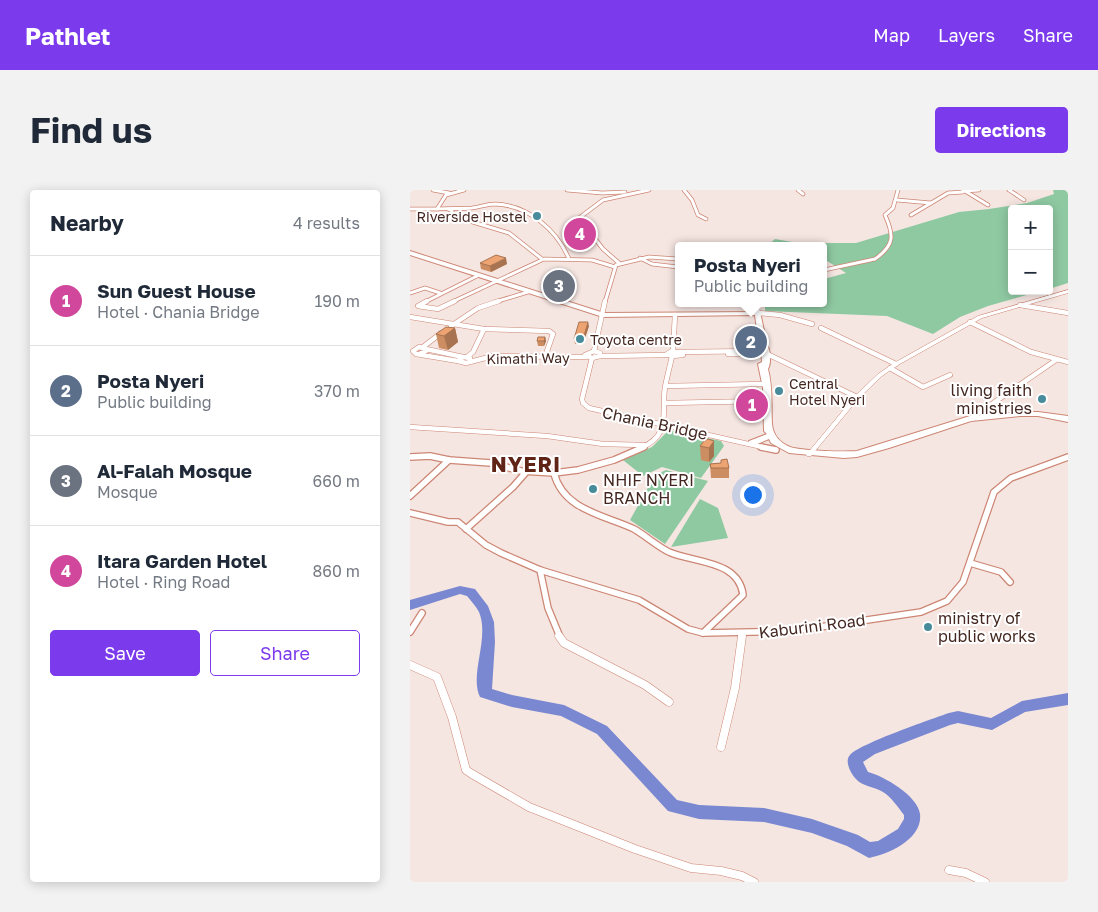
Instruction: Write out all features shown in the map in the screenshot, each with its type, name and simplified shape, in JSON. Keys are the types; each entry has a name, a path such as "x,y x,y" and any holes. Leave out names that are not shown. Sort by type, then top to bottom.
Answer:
{"highway":[{"path":"410,253 603,315 758,313 764,353 762,366 768,401 767,437 774,449 814,453"},
{"path":"768,425 774,441 789,450 852,458 873,453 886,446 970,419 1038,414 1068,419"},
{"path":"752,443 767,437"}],"street":[{"path":"433,190 449,193 464,190"},
{"path":"567,190 602,193 650,190"},
{"path":"619,263 603,249 579,218 593,209 600,201 650,190"},
{"path":"684,190 692,200 698,215 706,219"},
{"path":"798,190 803,194"},
{"path":"827,269 882,256 892,236 892,228 885,215 892,211 897,200 898,190"},
{"path":"911,215 948,193 980,190"},
{"path":"1009,190 1024,200"},
{"path":"963,191 988,206"},
{"path":"437,209 443,197 449,193"},
{"path":"897,200 931,203"},
{"path":"410,210 479,208 495,204 528,213 550,230 565,248 570,259"},
{"path":"445,208 452,211 453,216 509,233 542,259"},
{"path":"586,355 594,351 615,267 619,263 640,258 656,256 675,259"},
{"path":"640,258 652,264 675,267"},
{"path":"477,276 440,293 418,306 438,309 542,259 603,262 615,267"},
{"path":"410,293 425,288 440,293"},
{"path":"814,453 836,421 857,397 896,364 970,322 987,315 1068,291"},
{"path":"411,352 422,348 478,308 528,292"},
{"path":"1020,305 1068,313"},
{"path":"757,307 758,313 780,315 812,324"},
{"path":"410,458 430,456 449,460 492,463 527,472 554,473 593,467 647,445 658,436 664,425 666,386 673,353 675,315"},
{"path":"410,317 484,329 549,331 553,334 546,354"},
{"path":"970,322 1059,361 1068,363"},
{"path":"821,328 896,364"},
{"path":"411,352 463,363 473,352 484,329"},
{"path":"421,353 425,352 422,348"},
{"name":"Kimathi Way","path":"422,348 467,358 586,355"},
{"path":"594,351 600,354"},
{"path":"586,355 592,358 600,354 764,353 857,397"},
{"name":"Kimathi Way","path":"467,358 490,355 586,355"},
{"path":"458,361 467,358"},
{"name":"Chania Bridge","path":"592,358 583,403 596,410 774,449 789,450"},
{"path":"970,419 1059,361"},
{"path":"890,368 922,388 950,375"},
{"path":"666,386 766,384"},
{"path":"665,402 768,401"},
{"path":"410,427 552,437 603,444 647,445"},
{"name":"Chania Bridge","path":"716,436 774,449"},
{"name":"Kaburini Road","path":"410,512 441,520 458,522 486,545 540,570 639,600 688,629 703,633 793,631 921,612 947,601 963,582 994,492 1010,478 1068,457"},
{"path":"410,496 449,460"},
{"path":"466,529 527,472"},
{"path":"554,473 554,479 558,486 572,503 635,530 670,552 719,565 729,572 742,586 744,596 703,633"},
{"path":"970,563 1000,572 1010,582"},
{"path":"540,570 540,584 557,634 564,642 578,652 644,685 669,702"},
{"path":"410,632 422,613"},
{"path":"722,747 735,688 742,633"},
{"path":"410,665 437,677 452,717 466,770 529,807 634,849 691,868 721,870 742,876 754,882"},
{"path":"949,870 966,873 985,882"}],"green space":[{"path":"1053,190 1068,190 1068,283 1053,288 1053,205 1014,205 1054,194"},
{"path":"1008,206 1008,295 1027,295 988,306 960,317 933,334 887,316 765,311 765,307 827,307 827,278 846,273 827,261 827,243 856,243 959,212"},
{"path":"775,239 792,242 772,242"},
{"path":"669,430 721,441 724,446 701,478 662,467 643,476 623,460 652,447"},
{"path":"666,470 708,481 665,544 630,520 655,475"},
{"path":"700,499 718,508 728,538 671,547"}],"building":[{"path":"496,255 506,258 490,266 480,263"},
{"path":"563,276 564,282 552,283 552,277"},
{"path":"579,322 588,322 583,339 574,339"},
{"path":"446,327 455,328 444,336 436,334"},
{"path":"753,327 755,340 748,340 746,328"},
{"path":"538,337 545,337 544,341 537,341"},
{"path":"708,439 714,441 709,448 700,446 704,441"},
{"path":"727,459 729,468 711,468 710,464 721,463 721,460"}],"waterway":[{"path":"410,605 460,590 471,592 484,609 488,622 485,693 512,701 564,711 602,730 673,806 699,812 764,815 812,826 852,840 869,850 881,848 904,834 912,821 912,812 891,789 877,781 863,777 857,769 855,759 870,750 949,719 958,717 992,724 1022,707 1068,699"}],"place":[{"name":"Riverside Hostel","path":"537,216"},
{"name":"Itara Garden Hotel","path":"580,234"},
{"name":"Al-Falah Mosque","path":"559,286"},
{"name":"Toyota centre","path":"580,339"},
{"name":"Posta Nyeri","path":"751,342"},
{"name":"Central Hotel Nyeri","path":"779,391"},
{"name":"living faith ministries","path":"1042,399"},
{"name":"Sun Guest House","path":"752,405"},
{"name":"NHIF NYERI BRANCH","path":"593,489"},
{"name":"ministry of public works","path":"928,627"}],"district":[{"name":"NYERI","path":"526,464"}]}
